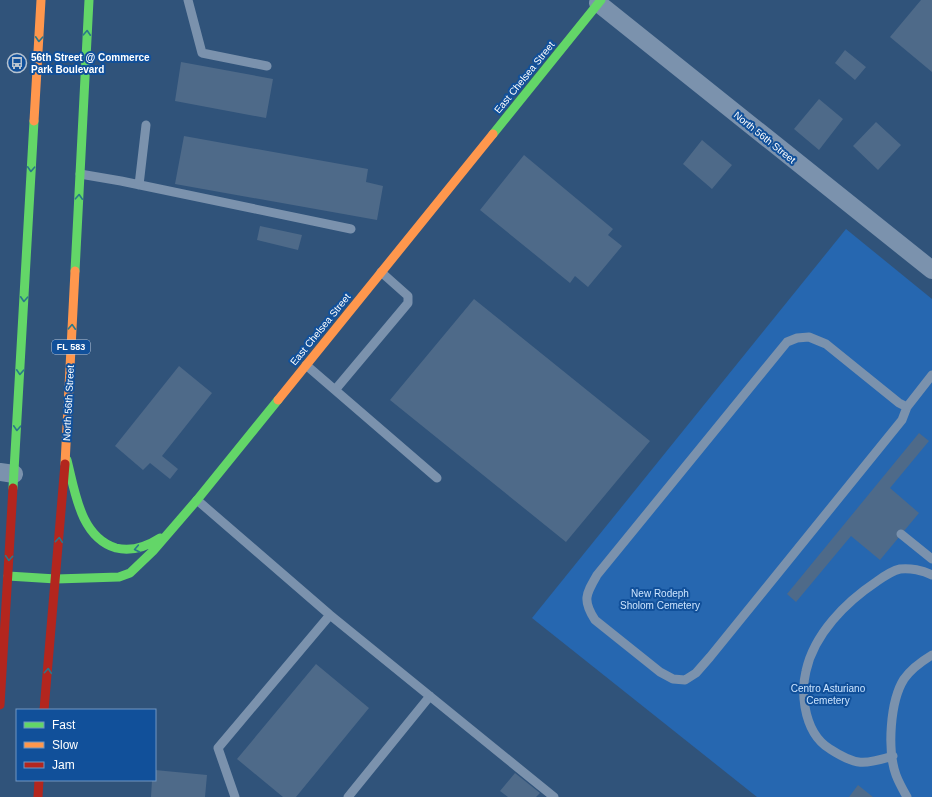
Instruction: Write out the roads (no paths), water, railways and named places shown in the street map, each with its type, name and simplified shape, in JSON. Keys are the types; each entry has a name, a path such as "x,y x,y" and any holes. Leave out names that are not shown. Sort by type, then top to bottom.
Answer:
{"main road":[{"path":"0,705 8,576 7,473 41,0"},
{"name":"North 56th Street","path":"44,709 66,455 89,0"},
{"name":"East Chelsea Street","path":"8,576 56,579 119,577 130,573 141,564 197,500 599,1"},
{"path":"66,455 79,505 91,530 98,540 115,548 134,550 148,545 171,530"},
{"path":"38,797 39,781"}],"street":[{"name":"North 56th Street","path":"599,1 932,270"}],"lane":[{"path":"188,0 202,53 267,66"},
{"path":"139,185 146,124"},
{"path":"80,174 351,229"},
{"path":"335,390 408,303 408,296 381,272"},
{"path":"907,407 899,403 826,344 809,337 797,338 787,342 597,575 589,589 586,600 588,609 595,620 660,672 673,679 685,680 696,673 902,420 907,407 932,375"},
{"path":"306,365 437,478"},
{"path":"197,500 330,615 554,797"},
{"path":"901,534 932,559"},
{"path":"893,756 876,761 860,763 845,759 826,747 812,732 807,719 803,686 806,670 816,645 825,631 850,601 866,588 884,576 900,569 916,569 932,575"},
{"path":"235,797 218,748 330,615"},
{"path":"907,797 896,774 893,756 892,720 894,703 905,678 923,660 932,655"},
{"path":"348,797 430,696"}],"place":[{"name":"56th Street @ Commerce Park Boulevard","path":"17,63"}],"park label":[{"name":"New Rodeph Sholom Cemetery","path":"660,598"},
{"name":"Centro Asturiano Cemetery","path":"828,694"}]}
